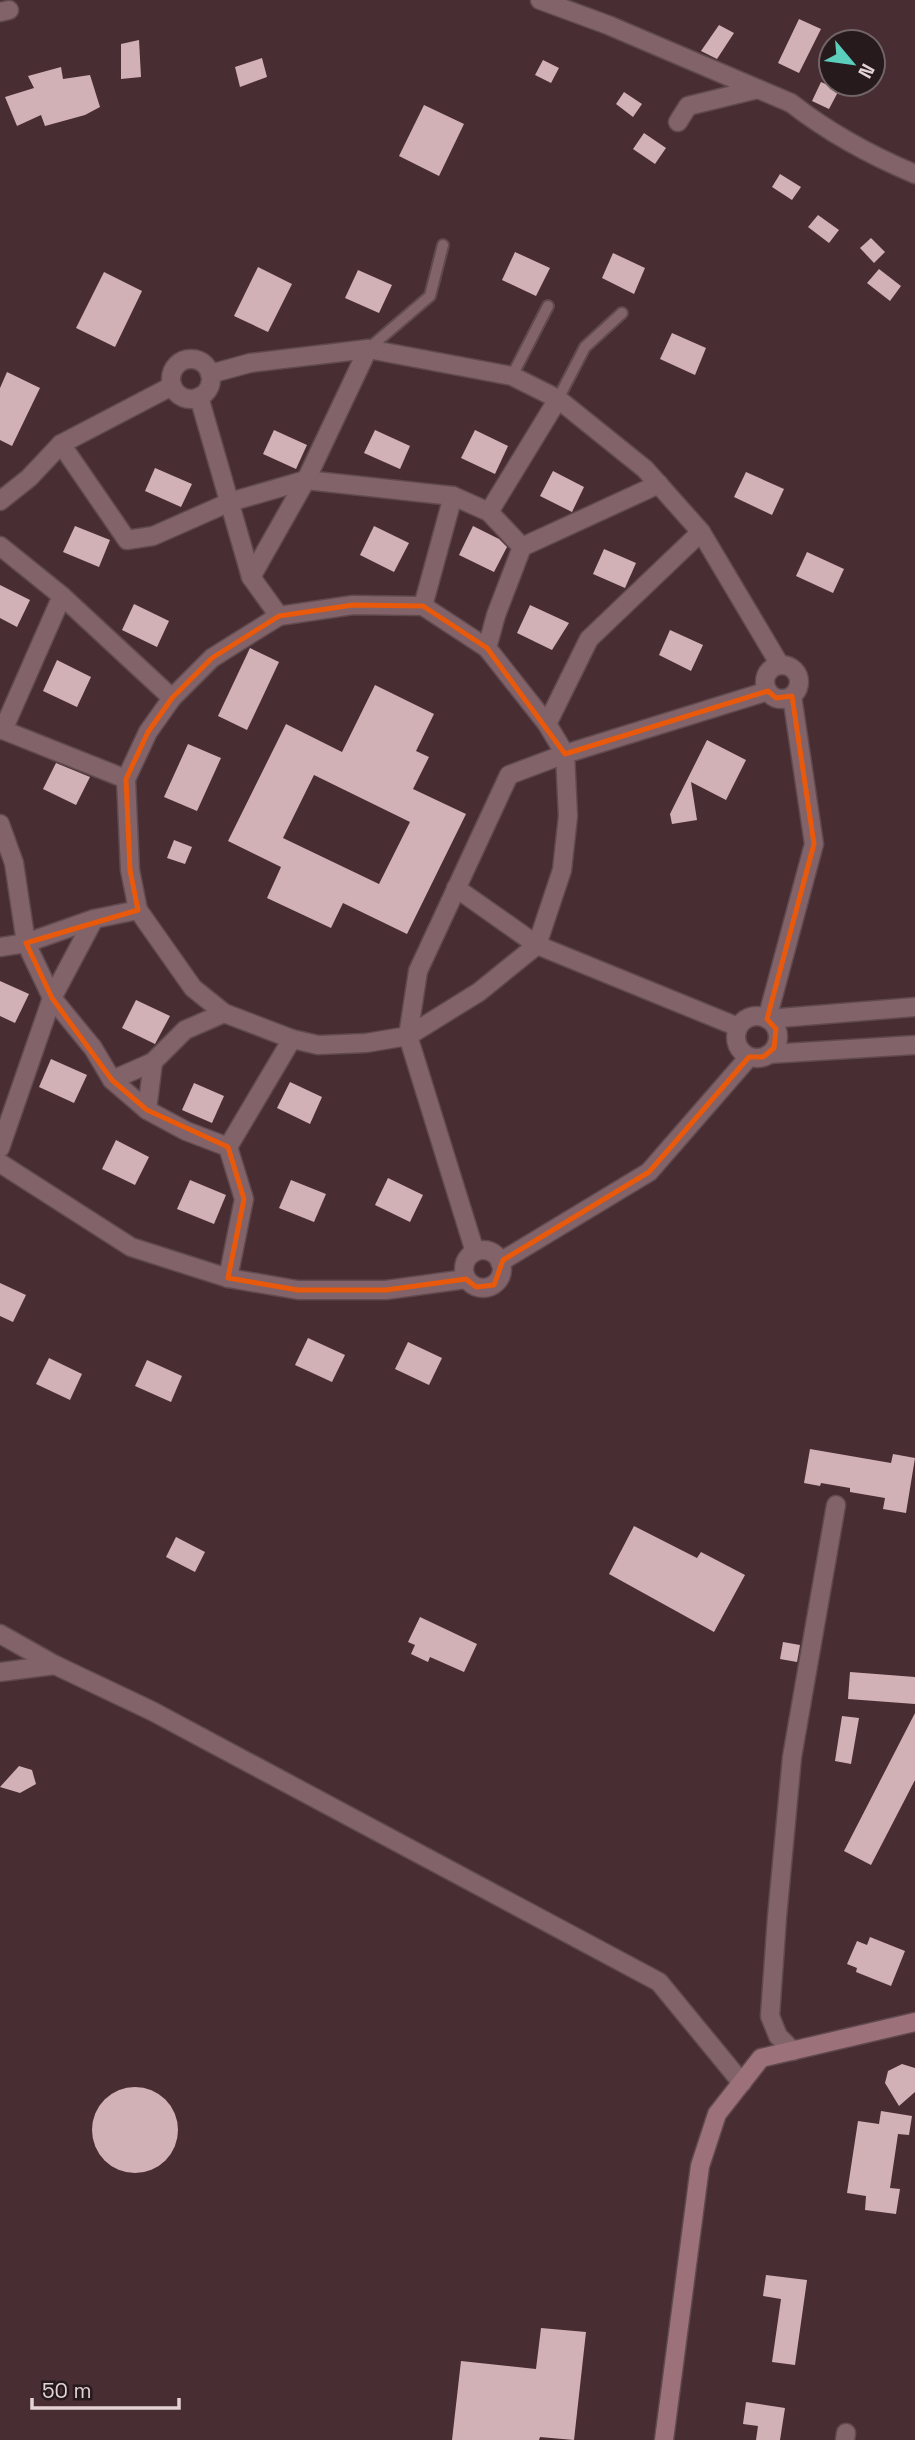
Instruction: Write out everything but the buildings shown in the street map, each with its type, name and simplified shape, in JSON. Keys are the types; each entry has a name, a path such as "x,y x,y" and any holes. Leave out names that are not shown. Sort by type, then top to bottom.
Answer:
{"street":[{"path":"540,0 608,25 791,103 815,122 915,174"},
{"path":"678,122 688,106 758,89"},
{"path":"210,374 250,363 368,348 512,376 558,399 645,468 701,532 780,665"},
{"path":"251,577 306,480 368,348"},
{"path":"183,360 197,360 210,374 208,387 199,397 193,399 180,396 172,386 171,374 183,360"},
{"path":"0,501 29,478 61,444 172,386"},
{"path":"199,397 251,577 279,616"},
{"path":"489,512 558,399"},
{"path":"61,444 127,540 153,536 230,502 306,480 453,496 489,512 522,547"},
{"path":"487,648 496,615 522,547 659,484"},
{"path":"423,606 453,496"},
{"path":"547,724 589,639 701,532"},
{"path":"0,546 62,596 172,698"},
{"path":"62,596 1,730 126,779"},
{"path":"354,605 423,606 487,648 547,724 565,754 568,816 562,870 537,945 479,992 408,1036 366,1044 318,1045 292,1039 224,1013 193,988 138,910 130,870 126,779 148,732 172,698 212,658 279,616 354,605"},
{"path":"780,665 791,667 799,676 799,687 792,696 776,698 768,691 765,681 770,670 780,665"},
{"path":"475,1252 408,1036 418,971 509,775 565,754 768,691"},
{"path":"767,1019 814,844 792,696"},
{"path":"0,824 14,863 26,943 52,998 93,1048 112,1080 147,1110 186,1131 228,1147"},
{"path":"456,888 537,945 738,1027"},
{"path":"0,947 26,943 94,919 138,910"},
{"path":"0,1149 52,998 94,919"},
{"path":"767,1019 915,1007"},
{"path":"112,1080 153,1062 185,1030 224,1013"},
{"path":"769,1054 778,1035 772,1023 761,1016 748,1018 738,1027 736,1033 738,1047 748,1057 915,1045"},
{"path":"228,1279 244,1199 228,1147 292,1039"},
{"path":"500,1262 649,1172 748,1057"},
{"path":"147,1110 153,1062"},
{"path":"0,1163 131,1247 228,1279 298,1290 386,1290 466,1279"},
{"path":"475,1252 492,1252 500,1262 499,1280 488,1288 476,1287 466,1279 464,1266 469,1255 475,1252"},
{"path":"793,2051 778,2036 770,2016 777,1917 792,1757 836,1505"},
{"path":"0,1634 55,1665 152,1711 659,1982 741,2083"},
{"path":"0,1672 55,1665"},
{"path":"664,2440 699,2166 717,2114 761,2058 915,2022"}],"lane":[{"path":"368,348 430,296 443,245"},
{"path":"512,376 548,306"},
{"path":"558,399 585,347 622,313"}],"highlighted area":[{"path":"353,605 423,606 487,648 565,754 768,691 776,698 792,696 814,844 767,1019 776,1029 774,1048 763,1057 749,1057 649,1172 503,1260 494,1285 476,1287 466,1279 386,1290 298,1290 228,1278 244,1199 228,1147 147,1110 112,1080 52,998 26,943 138,910 130,870 126,779 148,732 172,698 212,658 279,616"}]}
